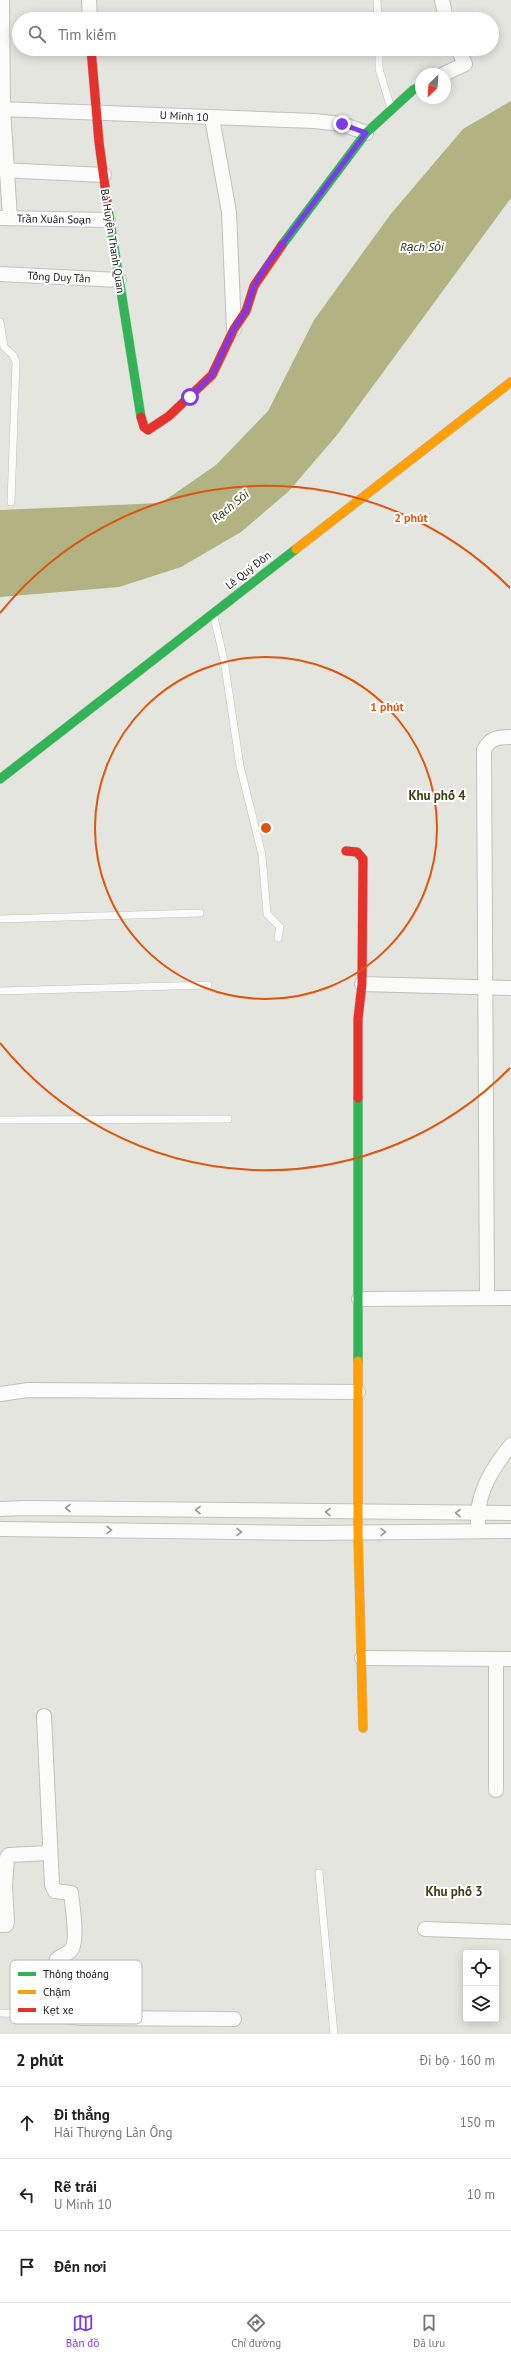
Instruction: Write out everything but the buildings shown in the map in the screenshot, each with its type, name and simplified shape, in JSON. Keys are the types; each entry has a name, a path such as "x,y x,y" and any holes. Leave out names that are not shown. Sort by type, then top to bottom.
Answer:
{"street":[{"path":"2,0 1,109 3,170 10,200 5,218"},
{"path":"89,0 90,12"},
{"path":"442,0 445,12"},
{"name":"Bà Huyện Thanh Quan","path":"91,56 94,111 104,175 108,220 141,418 144,427 148,430 152,430 212,375 234,328"},
{"path":"451,71 465,64 461,56"},
{"path":"234,328 243,316 254,286 266,266 366,133 415,89"},
{"name":"U Minh 10","path":"1,109 94,111 212,118 314,121 342,124 366,133"},
{"path":"212,118 229,212 234,328"},
{"path":"3,170 104,175"},
{"name":"Trần Xuân Soạn","path":"5,218 108,220"},
{"name":"Tống Duy Tân","path":"0,274 119,280"},
{"name":"Lê Quý Đôn","path":"0,779 511,382"},
{"path":"487,1298 484,750 487,744 496,737 511,737"},
{"path":"346,851 357,852 363,860 362,984 358,1018 358,1392 360,1453 358,1532 363,1728"},
{"path":"362,984 511,988"},
{"path":"359,1299 511,1298"},
{"path":"0,1394 28,1390 358,1392"},
{"path":"478,1531 477,1514 489,1477 495,1464 511,1445"},
{"path":"0,1509 26,1508 477,1514 511,1513"},
{"path":"0,1529 358,1532 511,1531"},
{"path":"362,1658 511,1659"},
{"path":"496,1659 496,1790"},
{"path":"44,1716 49,1853 52,1885 55,1891 71,1893 74,1918 74,1946 70,1951 57,1960"},
{"path":"0,1925 6,1925 8,1922 5,1886 7,1858 9,1855 49,1853"},
{"path":"425,1929 511,1932"},
{"path":"142,2018 234,2019"}],"lane":[{"path":"377,0 378,12"},
{"path":"379,56 379,69 391,110"},
{"path":"0,322 4,347 13,355 16,362 11,502"},
{"path":"213,612 224,660 240,766 262,855 267,914 279,925 278,938"},
{"path":"0,919 200,913"},
{"path":"0,991 208,985"},
{"path":"0,1120 228,1120"},
{"path":"319,1873 334,2034"},
{"path":"0,2013 10,2013"}],"water":[{"name":"Rạch Sỏi","path":"511,101 511,198 337,435 289,491 241,532 181,567 119,587 0,597 0,510 161,503 216,465 268,411 314,320 390,215 463,129"}],"traffic: fast":[{"path":"282,245 366,133 415,89"},
{"path":"108,209 141,417"},
{"path":"0,779 296,549"},
{"path":"358,1098 358,1361"}],"traffic: slow":[{"path":"296,549 511,382"},
{"path":"358,1361 358,1532 363,1728"}],"traffic: jam":[{"path":"92,56 99,142 108,209"},
{"path":"141,417 144,427 148,430 169,416 212,375 234,329 246,311 254,286 282,245"},
{"path":"346,851 357,852 363,859 362,984 358,1019 358,1098"}],"district":[{"name":"Khu phố 4","path":"437,795"},
{"name":"Khu phố 3","path":"454,1891"}],"route":[{"path":"190,397 212,375 234,328 246,311 254,286 266,266 366,133 342,124"}]}
